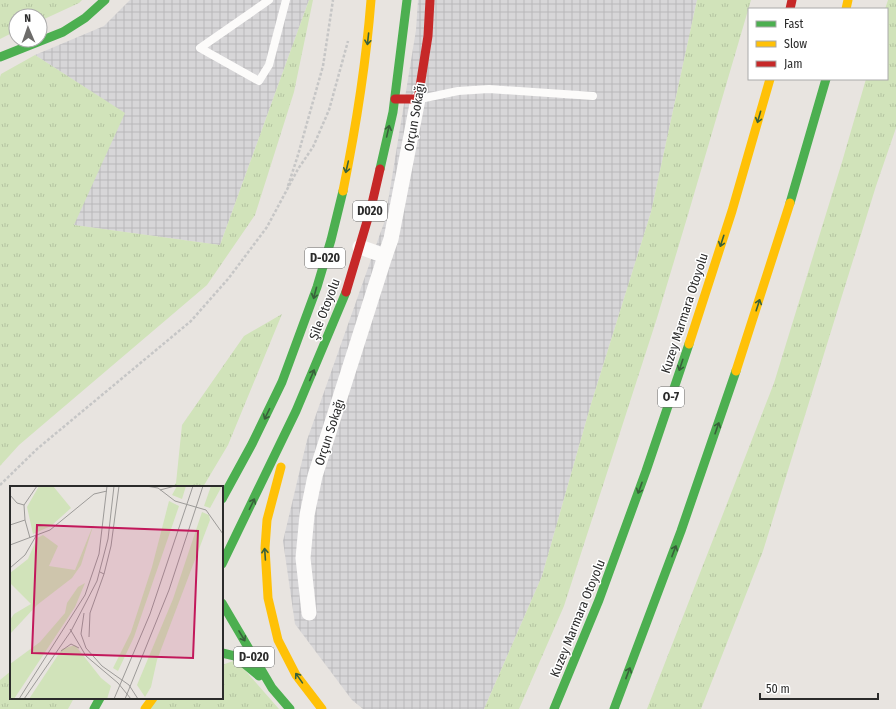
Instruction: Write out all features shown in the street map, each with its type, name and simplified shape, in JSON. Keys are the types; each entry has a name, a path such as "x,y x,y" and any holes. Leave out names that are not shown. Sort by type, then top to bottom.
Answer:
{"main road":[{"path":"0,57 61,33 72,27 104,0"},
{"name":"Şile Otoyolu","path":"223,497 248,454 284,379 313,300 334,223 352,146 364,68 371,0"},
{"name":"Şile Otoyolu","path":"223,562 296,411 344,300 371,208 395,99 407,0"},
{"name":"Orçun Sokağı","path":"418,99 428,36 430,0"},
{"name":"Kuzey Marmara Otoyolu","path":"554,709 598,602 646,472 743,174 770,80"},
{"path":"614,709 690,506 744,348 793,194 826,80"},
{"path":"395,99 418,99"},
{"name":"D-020","path":"296,411 267,520 264,548 268,598 278,640 296,675 322,709"},
{"name":"D-020","path":"223,605 272,688 290,709"},
{"path":"223,653 235,656 272,688"},
{"path":"94,709 99,699"},
{"path":"146,709 152,699"}],"street":[{"name":"Orçun Sokağı","path":"309,613 303,558 307,515 315,476 391,239 418,99"},
{"path":"360,247 385,256"}],"lane":[{"path":"269,0 200,48 259,81 269,65 286,0"},
{"path":"418,99 458,91 489,89 593,96"}],"path":[{"path":"285,194 298,155 323,66 333,0"},
{"path":"0,485 37,449 191,321 228,280 267,227 298,169 313,147 329,110 349,36"}],"shaded area":[{"path":"130,0 309,0 220,245 73,225 124,113 35,55 104,26"},
{"path":"418,0 697,0 651,212 591,404 542,576 484,709 363,709 352,700 295,624 283,541 307,440 385,220 416,30"}],"green space":[{"path":"0,0 82,0 79,3 48,17 48,8 8,8 8,35 0,39"},
{"path":"309,0 313,0 294,92 255,215 207,285 19,445 0,466 1,74 35,55 125,113 74,225 220,245"},
{"path":"697,0 751,0 657,318 564,606 519,709 484,709 542,576 591,404 651,212"},
{"path":"888,0 896,0 896,128 876,186 763,551 701,709 647,709 774,383 866,80 888,80 888,8 885,8"},
{"path":"282,314 228,445 204,486 174,486 176,483 182,425 244,336"},
{"path":"236,660 279,709 148,709 153,699 223,699 223,665"},
{"path":"10,672 10,699 73,699 68,709 0,709 0,680"}],"traffic: fast":[{"path":"0,57 63,32 85,18 105,0"},
{"path":"380,169 393,112 407,0"},
{"path":"790,203 826,80"},
{"path":"223,497 252,444 282,382 317,287 331,240 343,191"},
{"path":"223,562 296,411 346,292"},
{"path":"554,709 599,600 646,471 689,344"},
{"path":"614,709 681,531 736,371"},
{"path":"223,605 272,688 290,709"},
{"path":"223,653 235,656 259,676"},
{"path":"94,709 99,699"}],"traffic: slow":[{"path":"343,191 360,96 371,0"},
{"path":"846,8 848,0"},
{"path":"689,344 732,211 770,80"},
{"path":"736,371 790,203"},
{"path":"281,467 267,520 265,548 268,598 278,640 296,675 322,709"},
{"path":"145,709 152,699"}],"traffic: jam":[{"path":"395,99 418,99 428,36 430,0"},
{"path":"790,8 792,0"},
{"path":"346,292 371,208 380,169"}]}
